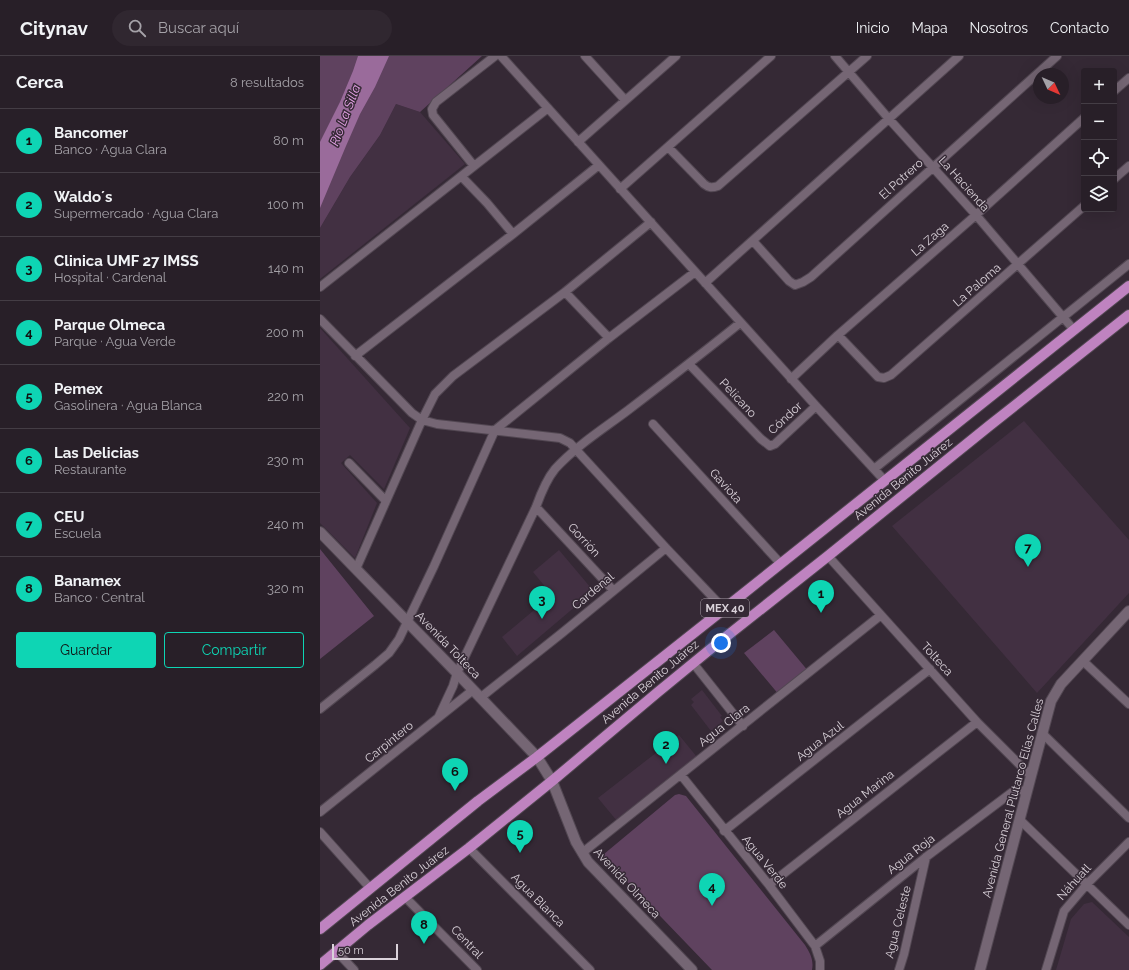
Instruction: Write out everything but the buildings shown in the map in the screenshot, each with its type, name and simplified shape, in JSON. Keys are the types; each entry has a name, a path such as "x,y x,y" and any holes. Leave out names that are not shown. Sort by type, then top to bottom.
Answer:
{"main road":[{"path":"1118,294 1129,281"},
{"name":"Avenida Benito Juárez","path":"320,929 478,801 537,757 781,564 1129,286"},
{"name":"Avenida Benito Juárez","path":"320,965 469,848 693,663 1129,315"}],"street":[{"path":"474,166 433,115 432,109 436,102 495,56"},
{"path":"501,56 740,323 885,481"},
{"path":"584,56 624,100"},
{"path":"578,142 624,100 676,56"},
{"path":"620,189 771,56"},
{"name":"La Hacienda","path":"835,56 889,119 1019,264 1074,330"},
{"path":"668,147 704,184 713,188 718,186 867,56"},
{"path":"705,283 753,242 959,56"},
{"name":"El Potrero","path":"753,242 789,281 795,285 803,282 811,277 1058,56"},
{"path":"1117,88 1129,78"},
{"path":"320,287 548,108"},
{"name":"La Zaga","path":"791,379 838,335 976,215 1081,121"},
{"path":"355,356 513,234 599,165"},
{"path":"1117,177 1129,166"},
{"path":"462,177 487,203 513,234"},
{"name":"La Paloma","path":"838,335 878,377 884,378 891,375 1081,209"},
{"path":"356,569 435,394 453,376 565,292 651,222"},
{"path":"874,469 1129,264"},
{"path":"320,708 375,666 399,639 495,430 608,338 695,272"},
{"path":"565,292 608,338"},
{"path":"320,319 412,413 422,420 437,424 560,438 570,443 724,609"},
{"path":"440,716 457,673 547,480 555,469 576,449 689,364 740,323"},
{"name":"Pelícano","path":"689,364 760,439 770,446"},
{"name":"Cóndor","path":"770,446 775,444 816,406"},
{"name":"Gaviota","path":"653,424 781,564"},
{"path":"349,463 386,501"},
{"name":"Gorrión","path":"536,506 613,590"},
{"name":"Avenida Tolteca","path":"320,532 537,757 552,781"},
{"name":"Cardenal","path":"476,694 562,633 666,548"},
{"name":"Tolteca","path":"828,556 977,722 1030,776"},
{"name":"Avenida General Plutarco Elías Calles","path":"980,970 1020,820 1030,776 1052,701 1056,692 1129,611"},
{"name":"Agua Clara","path":"582,853 881,615"},
{"path":"1083,661 1129,704"},
{"path":"693,663 743,726"},
{"name":"Agua Azul","path":"724,831 930,669"},
{"name":"Carpintero","path":"320,812 440,716 476,694"},
{"name":"Agua Marina","path":"769,885 977,722"},
{"path":"1043,734 1129,818"},
{"name":"Agua Verde","path":"681,775 724,831 769,885 815,946 820,961 820,970"},
{"name":"Avenida Olmeca","path":"552,781 582,853 598,873 692,970"},
{"name":"Agua Roja","path":"815,946 926,857 1015,790 1027,791"},
{"path":"1020,820 1129,925"},
{"path":"320,832 370,888"},
{"name":"Náhuatl","path":"1046,970 1064,911 1087,884 1129,842"},
{"name":"Agua Blanca","path":"469,848 590,970"},
{"name":"Agua Celeste","path":"899,970 926,857"},
{"name":"Central","path":"405,897 477,970"},
{"path":"337,952 354,970"}],"shaded area":[{"path":"320,56 482,56 420,112 396,104 380,135 350,177 320,228"},
{"path":"396,104 420,112 465,164 320,279 320,228 350,177 380,135"},
{"path":"320,328 410,428 384,489 350,455 341,463 377,503 355,558 320,523"},
{"path":"1024,421 1129,540 1129,593 1037,693 892,526"},
{"path":"320,549 374,616 320,659"},
{"path":"559,550 591,588 580,597 583,600 517,656 502,637 552,595 533,572"},
{"path":"774,630 809,672 780,696 744,653"},
{"path":"702,690 722,716 720,717 723,721 711,731 691,705 694,702 691,699"},
{"path":"679,735 697,757 617,821 598,798"},
{"path":"679,794 686,796 805,945 812,960 812,970 712,970 613,867 603,859 604,854 675,795"},
{"path":"1092,902 1129,937 1129,970 1056,970 1071,919 1084,904"}],"water":[{"name":"Río La Silla","path":"358,56 389,56 375,87 360,114 320,208 320,142 340,102"}],"place":[{"name":"CEU","path":"1028,567"},
{"name":"Bancomer","path":"821,613"},
{"name":"Clinica UMF 27 IMSS","path":"542,619"},
{"name":"Waldo´s","path":"666,764"},
{"name":"Las Delicias","path":"455,791"},
{"name":"Pemex","path":"520,853"},
{"name":"Parque Olmeca","path":"712,906"},
{"name":"Banamex","path":"424,944"}]}
